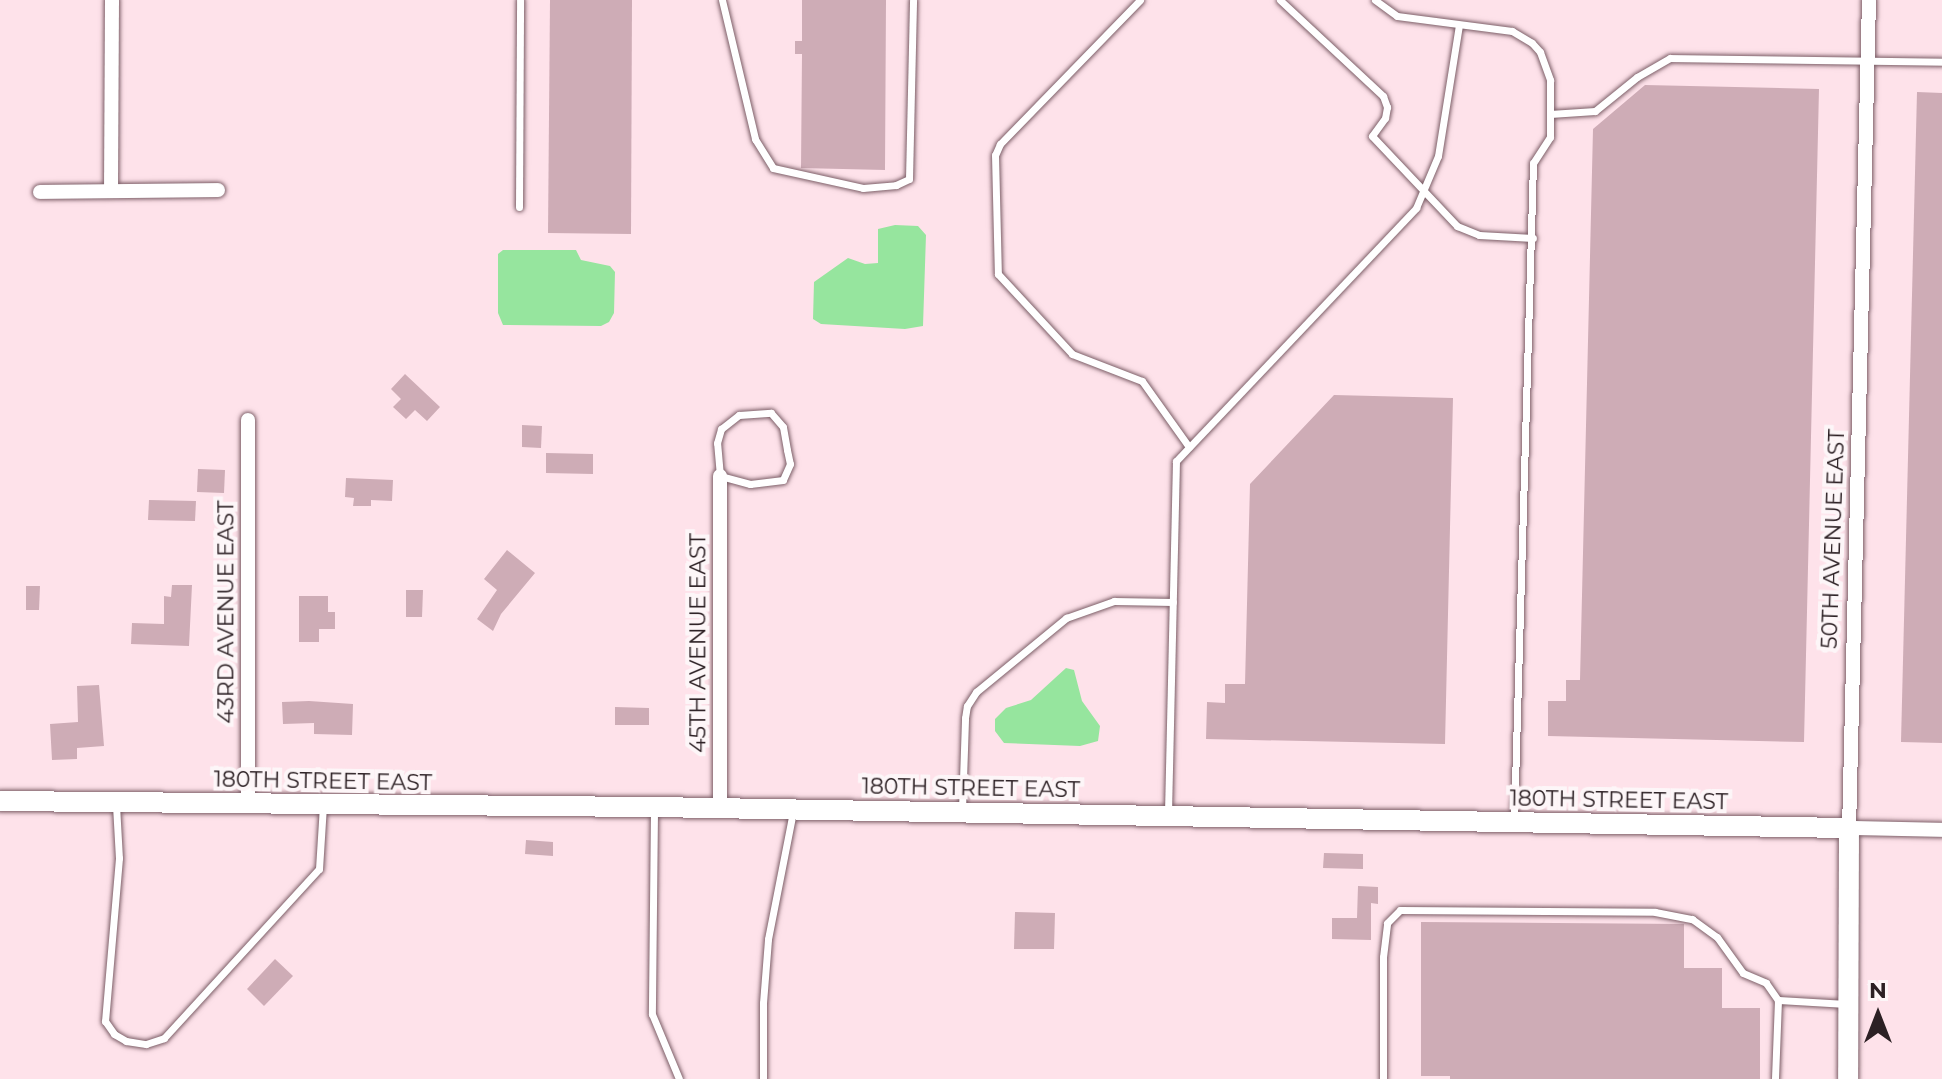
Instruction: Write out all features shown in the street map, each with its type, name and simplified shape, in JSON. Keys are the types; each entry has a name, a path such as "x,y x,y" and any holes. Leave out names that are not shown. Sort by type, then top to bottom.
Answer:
{"street":[{"path":"111,191 112,0"},
{"name":"50TH AVENUE EAST","path":"1848,1079 1849,828 1869,0"},
{"path":"40,192 218,190"},
{"name":"43RD AVENUE EAST","path":"248,420 248,804"},
{"name":"45TH AVENUE EAST","path":"720,476 720,809"},
{"name":"180TH STREET EAST","path":"0,801 654,807 1942,830"}],"lane":[{"path":"519,207 520,0"},
{"path":"722,0 755,139 773,168 863,188 896,185 909,179 913,0"},
{"path":"1140,0 1000,144 995,155 998,274 1072,354 1142,381 1189,447"},
{"path":"1280,0 1383,96 1387,107 1385,118 1372,136 1424,195 1468,231 1533,238"},
{"path":"1375,0 1397,16 1496,27 1532,43 1548,71 1550,137 1533,163 1514,822"},
{"path":"1168,815 1176,461 1408,218 1424,195 1438,156 1459,25"},
{"path":"1550,114 1595,111 1637,77 1670,58 1942,62"},
{"path":"755,413 775,416 783,427 790,464 783,480 750,484 720,476 717,443 721,429 730,420 755,413"},
{"path":"962,812 965,718 970,698 976,692 1066,618 1114,601 1173,602"},
{"path":"116,802 119,858 105,1021 114,1034 126,1041 146,1044 164,1038 319,869 323,804"},
{"path":"654,807 651,1003 657,1034 679,1079"},
{"path":"763,1079 768,939 793,810"},
{"path":"1383,1079 1383,957 1387,923 1400,910 1655,912 1692,919 1717,937 1743,973 1766,983 1778,1000 1775,1079"},
{"path":"1778,1000 1849,1005"}],"shaded area":[{"path":"895,225 918,226 926,235 923,326 905,329 821,324 813,319 814,282 848,258 865,264 878,263 878,229"},
{"path":"503,250 576,250 581,260 610,266 615,272 614,313 609,322 601,326 503,325 498,313 498,254"},
{"path":"1066,668 1074,670 1082,701 1100,726 1098,741 1080,746 1004,743 995,731 995,719 1006,708 1031,700"}],"building":[{"path":"550,0 632,0 631,234 548,233"},
{"path":"802,0 886,0 885,170 801,168 802,54 795,54 795,41 802,41"},
{"path":"1645,85 1819,89 1804,742 1548,736 1548,701 1566,701 1566,680 1580,680 1593,129"},
{"path":"1917,92 1942,93 1942,743 1901,742"},
{"path":"405,374 440,407 427,421 415,410 406,419 393,407 401,399 391,389"},
{"path":"1334,395 1453,398 1445,744 1206,739 1207,702 1225,703 1225,684 1245,684 1250,484"},
{"path":"522,425 542,426 541,448 522,447"},
{"path":"546,453 593,454 593,474 546,473"},
{"path":"198,469 225,470 224,493 197,492"},
{"path":"346,478 393,480 392,501 371,500 371,506 353,506 354,498 345,497"},
{"path":"149,500 196,501 195,521 148,520"},
{"path":"507,550 535,573 501,614 493,631 477,619 497,590 484,579"},
{"path":"172,585 192,585 189,646 131,644 132,623 164,624 164,596 171,597"},
{"path":"26,586 40,586 39,610 26,610"},
{"path":"406,590 423,590 422,617 406,617"},
{"path":"299,596 328,596 328,612 335,612 335,629 319,629 319,642 299,642"},
{"path":"99,685 104,746 77,748 77,759 52,760 50,724 78,722 77,686"},
{"path":"282,702 353,704 352,735 314,734 314,723 283,724"},
{"path":"615,707 649,708 649,725 615,725"},
{"path":"526,840 553,842 553,856 525,854"},
{"path":"1324,853 1363,854 1363,869 1323,868"},
{"path":"1358,886 1378,887 1378,904 1371,903 1371,940 1332,939 1332,918 1357,918"},
{"path":"1015,912 1055,913 1054,949 1014,949"},
{"path":"1421,922 1684,924 1684,968 1722,968 1722,1008 1760,1008 1760,1079 1450,1079 1450,1076 1421,1076"},
{"path":"275,959 293,976 264,1006 247,989"}]}
